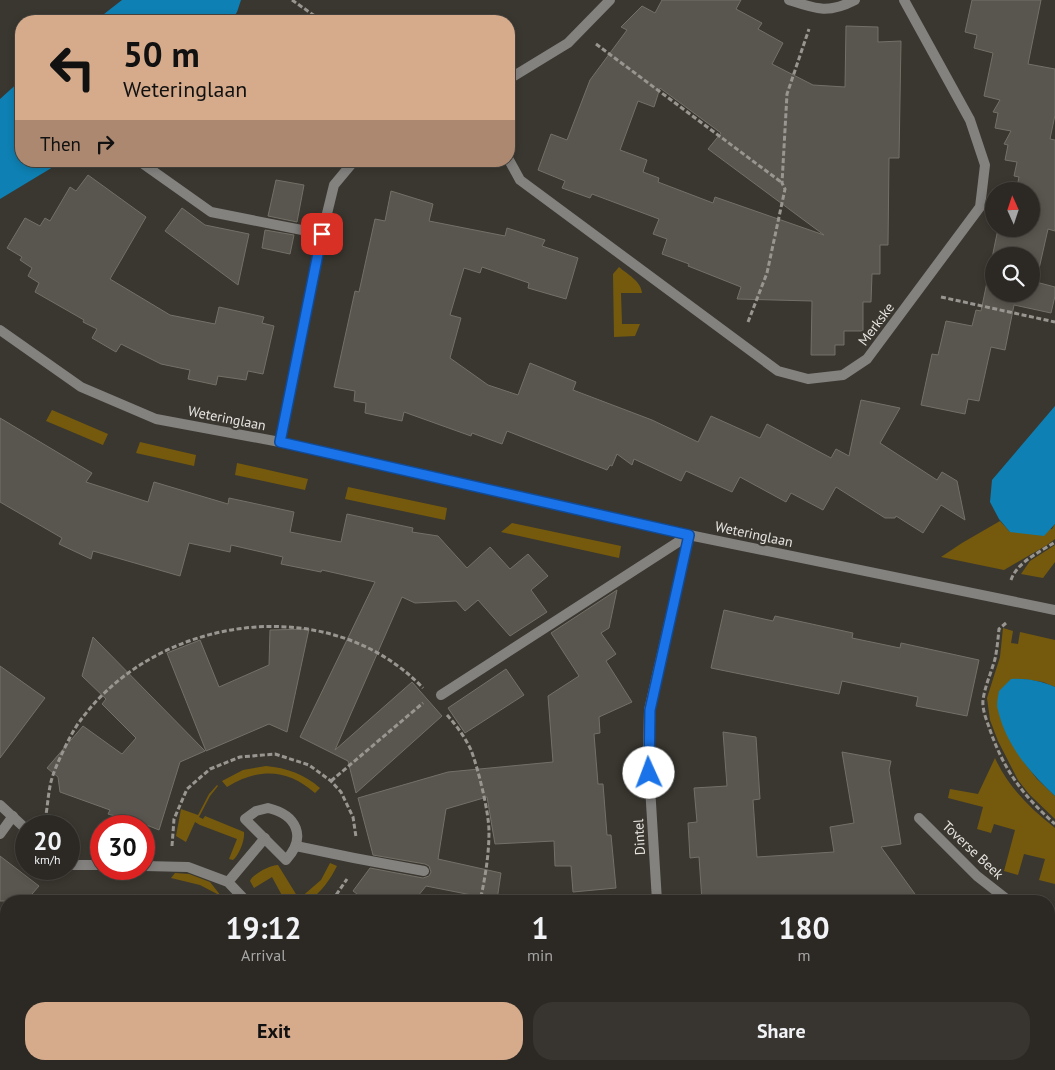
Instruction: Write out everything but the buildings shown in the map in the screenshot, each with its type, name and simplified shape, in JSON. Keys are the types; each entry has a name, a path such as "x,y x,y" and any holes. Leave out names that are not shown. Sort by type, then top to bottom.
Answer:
{"street":[{"path":"515,75 568,43 610,0"},
{"path":"789,0 816,9 841,7 855,0"},
{"name":"Merkske","path":"513,167 520,180 778,371 808,379 843,375 867,359 980,207 985,166 970,120 904,0"},
{"path":"147,167 211,212 322,234"},
{"path":"280,442 322,234 334,185 349,167"},
{"name":"Weteringlaan","path":"0,330 81,387 156,419 280,442 689,535 1055,610"},
{"path":"437,697 689,535"},
{"name":"Dintel","path":"657,895 648,754 650,710 689,535"},
{"path":"0,805 13,816 0,834"},
{"path":"268,808 281,811 291,818 296,830 296,846 286,860 246,819 256,811 268,808"},
{"name":"Toverse Beek","path":"919,818 977,876 1001,895"},
{"path":"228,882 265,838"},
{"path":"296,846 424,870"},
{"path":"155,866 188,867 228,882 240,895"}],"path":[{"path":"292,0 313,15"},
{"path":"738,342 744,333 766,274 785,189 782,182 787,94 816,9"},
{"path":"579,32 782,182"},
{"path":"917,292 1055,322"},
{"path":"1055,542 1014,572 1009,601 1009,620 999,629 995,658 986,684 983,703 997,751 1013,780 1033,804 1055,824"},
{"path":"46,815 53,776 79,722 110,686 142,662 190,640 227,630 273,626 302,627 351,640 383,655 437,697 471,750 483,794 489,831 485,879 481,895"},
{"path":"331,780 424,702 437,697"}],"shaded area":[{"path":"619,267 633,278 639,285 642,293 621,293 622,324 640,324 635,336 614,337 613,274"},
{"path":"52,410 108,434 103,445 46,421"},
{"path":"140,442 196,455 194,466 136,453"},
{"path":"237,463 308,479 305,490 235,475"},
{"path":"348,487 447,508 445,520 345,499"},
{"path":"1000,521 1010,532 1052,529 1055,524 1055,539 1004,570 941,557 962,543"},
{"path":"512,523 621,546 619,558 501,532"},
{"path":"1055,545 1055,562 1043,578 1021,574 1030,561"},
{"path":"1003,628 1013,631 1011,643 1018,644 1020,632 1055,640 1055,687 1043,682 1023,679 1023,761 1037,779 1055,796 1055,819 1029,794 1018,780 998,741 990,720 987,698 1000,657"},
{"path":"995,758 1013,788 1037,813 1055,828 1055,884 1039,880 1045,859 1024,854 1018,875 1004,871 1015,830 994,824 991,833 977,829 983,807 948,798 950,789 978,794"},
{"path":"266,766 295,772 320,788 315,793 294,779 272,774 250,776 227,787 222,781 243,770"},
{"path":"217,785 199,817 203,819 205,816 244,832 241,847 233,860 229,859 237,839 195,822 186,842 176,836 181,809 198,815 209,794"},
{"path":"330,863 337,866 328,881 316,895 304,895 321,880"},
{"path":"278,865 297,895 282,895 272,877 254,888 250,881 252,878 262,870"},
{"path":"175,873 189,874 210,882 220,895 200,885 171,878"}],"water":[{"path":"122,0 241,0 235,15 103,15"},
{"path":"15,85 15,167 53,167 0,199 0,99"},
{"path":"1055,406 1055,524 1044,536 1010,532 999,519 990,502 992,480"},
{"path":"1011,679 1034,680 1055,687 1055,796 1020,758 1002,723 997,706 999,691"}],"route":[{"path":"322,234 280,442 689,535 650,710 649,773"}]}
